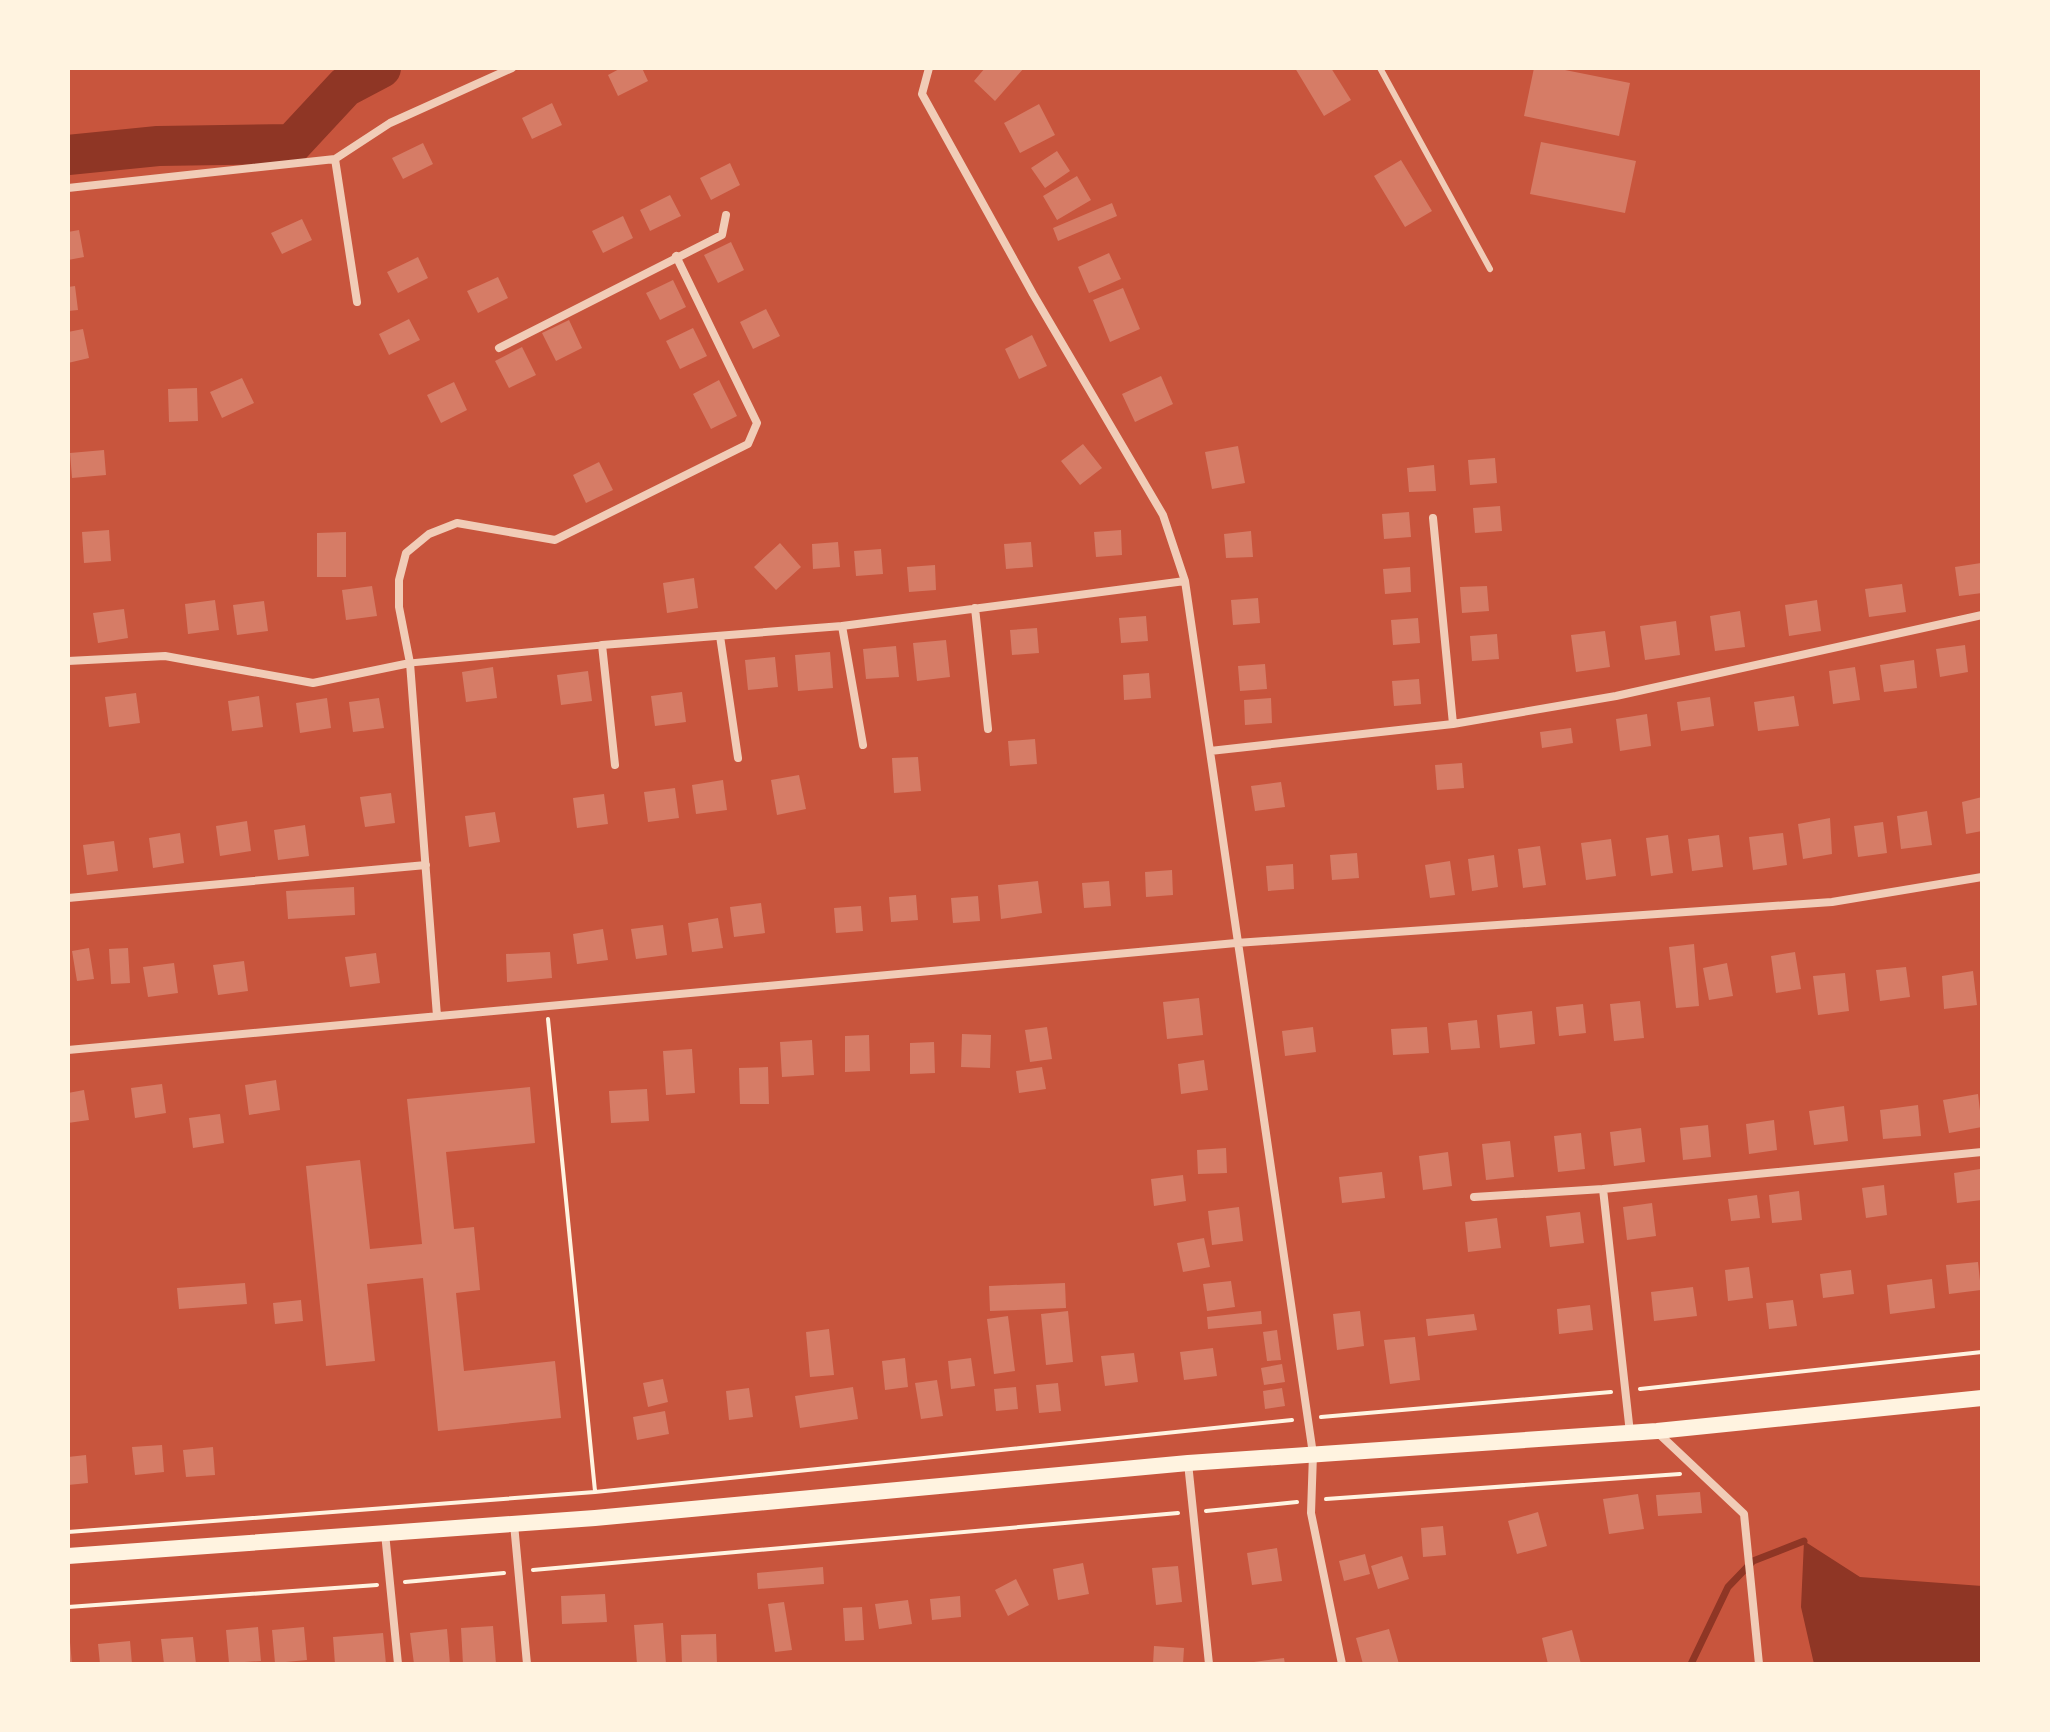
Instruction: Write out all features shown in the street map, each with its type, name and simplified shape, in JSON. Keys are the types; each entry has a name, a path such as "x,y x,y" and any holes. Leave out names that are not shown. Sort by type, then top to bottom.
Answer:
{"main road":[{"path":"68,1556 595,1518 1188,1463 1657,1431 1982,1398"}],"street":[{"path":"68,188 335,159 390,123 512,68"},
{"path":"929,68 922,94 1033,294 1163,515 1185,581 1313,1454 1311,1513 1342,1664"},
{"path":"335,159 357,302"},
{"path":"499,348 722,235 726,215"},
{"path":"437,1016 410,663 399,607 399,580 406,553 429,534 457,523 555,540 748,444 757,423 676,256"},
{"path":"1433,518 1453,724"},
{"path":"68,661 165,656 313,683 410,663 842,626 1185,581"},
{"path":"975,608 988,729"},
{"path":"1210,751 1453,724 1616,696 1982,615"},
{"path":"842,626 863,745"},
{"path":"720,636 738,758"},
{"path":"602,645 615,765"},
{"path":"68,898 426,865"},
{"path":"68,1050 1236,943 1832,902 1982,877"},
{"path":"1474,1197 1603,1189 1982,1152"},
{"path":"1603,1189 1630,1433"},
{"path":"1657,1431 1744,1514 1759,1664"},
{"path":"1188,1463 1209,1664"},
{"path":"514,1523 527,1664"},
{"path":"385,1532 398,1664"}],"lane":[{"path":"1380,68 1490,269"}],"path":[{"path":"546,1005 595,1492 595,1518"},
{"path":"68,1532 595,1492 1306,1419 1624,1391 1982,1352"},
{"path":"68,1607 390,1584 1311,1501 1700,1473"}],"shaded area":[{"path":"1804,1541 1860,1577 1982,1586 1982,1664 1814,1664 1801,1607"}],"building":[{"path":"621,68 642,68 648,81 618,96 608,75"},
{"path":"985,68 1024,68 995,101 974,81"},
{"path":"1295,68 1331,68 1351,100 1324,116"},
{"path":"1534,68 1555,68 1630,83 1619,136 1524,116"},
{"path":"552,103 562,125 532,139 522,118"},
{"path":"1039,104 1055,135 1020,153 1004,123"},
{"path":"1541,142 1636,161 1625,213 1530,194"},
{"path":"423,143 433,164 403,179 392,158"},
{"path":"1057,151 1070,171 1045,188 1031,168"},
{"path":"1401,160 1432,211 1405,227 1374,176"},
{"path":"730,163 740,185 711,200 700,178"},
{"path":"1077,176 1091,200 1057,220 1043,196"},
{"path":"670,195 681,216 650,231 640,210"},
{"path":"1112,203 1117,216 1058,241 1053,228"},
{"path":"623,216 633,238 603,253 592,231"},
{"path":"302,219 312,240 282,254 271,233"},
{"path":"79,230 84,257 68,260 68,232"},
{"path":"731,242 744,270 718,283 704,255"},
{"path":"1109,253 1121,279 1089,293 1078,267"},
{"path":"418,257 428,278 398,293 387,272"},
{"path":"498,277 508,298 478,313 467,291"},
{"path":"673,280 686,307 660,320 646,293"},
{"path":"75,286 78,310 68,311 68,287"},
{"path":"1123,288 1140,329 1110,342 1093,300"},
{"path":"766,309 780,336 753,349 740,322"},
{"path":"409,319 420,340 389,355 379,334"},
{"path":"569,320 582,348 556,361 542,333"},
{"path":"693,328 707,356 680,369 666,341"},
{"path":"83,329 89,358 68,363 68,332"},
{"path":"1032,335 1047,366 1019,379 1005,349"},
{"path":"522,347 536,375 509,388 495,361"},
{"path":"1161,376 1173,404 1135,422 1122,394"},
{"path":"242,378 254,403 222,418 210,392"},
{"path":"719,380 737,416 711,429 693,394"},
{"path":"454,382 467,410 441,423 427,395"},
{"path":"197,388 198,421 169,422 168,389"},
{"path":"1083,444 1102,468 1080,485 1061,461"},
{"path":"1238,446 1245,483 1212,489 1205,452"},
{"path":"104,450 106,475 72,478 70,453"},
{"path":"1495,458 1497,483 1470,485 1468,460"},
{"path":"599,462 613,490 586,503 573,475"},
{"path":"1434,465 1436,491 1409,492 1407,468"},
{"path":"1500,506 1502,531 1475,533 1473,508"},
{"path":"1409,512 1411,537 1384,539 1382,514"},
{"path":"109,530 111,561 84,563 82,532"},
{"path":"1121,530 1122,555 1096,557 1094,532"},
{"path":"1251,531 1253,557 1226,558 1224,534"},
{"path":"346,532 346,577 317,577 317,533"},
{"path":"838,542 840,567 813,569 812,544"},
{"path":"1031,542 1033,567 1006,569 1004,544"},
{"path":"780,543 801,567 776,590 754,567"},
{"path":"881,549 883,574 856,576 854,551"},
{"path":"1981,563 1982,593 1959,596 1955,567"},
{"path":"935,565 936,590 909,592 907,567"},
{"path":"1410,567 1411,592 1385,594 1383,569"},
{"path":"694,578 698,608 667,613 663,583"},
{"path":"1902,584 1906,612 1869,617 1865,589"},
{"path":"372,586 377,616 346,620 342,590"},
{"path":"1487,586 1489,611 1462,613 1460,587"},
{"path":"1258,598 1260,623 1233,625 1231,600"},
{"path":"215,600 219,630 188,634 185,604"},
{"path":"1817,600 1821,631 1789,636 1785,605"},
{"path":"264,601 268,631 237,635 233,605"},
{"path":"124,609 128,638 98,643 93,613"},
{"path":"1740,611 1745,647 1715,651 1710,616"},
{"path":"1146,616 1148,641 1121,643 1119,618"},
{"path":"1418,618 1420,643 1393,645 1391,620"},
{"path":"1676,621 1680,655 1645,660 1640,626"},
{"path":"1037,628 1039,653 1012,655 1010,630"},
{"path":"1605,631 1610,667 1576,672 1571,635"},
{"path":"1497,634 1499,659 1472,661 1470,636"},
{"path":"946,640 950,677 917,681 913,643"},
{"path":"1965,645 1968,672 1940,677 1936,649"},
{"path":"896,646 899,677 866,679 863,649"},
{"path":"830,652 833,688 798,691 795,655"},
{"path":"775,657 778,687 748,690 745,660"},
{"path":"1914,660 1917,688 1884,692 1880,665"},
{"path":"1265,664 1267,689 1240,691 1238,666"},
{"path":"493,667 497,698 466,702 462,672"},
{"path":"1855,667 1860,700 1833,704 1829,671"},
{"path":"588,671 592,701 561,705 557,675"},
{"path":"1149,673 1151,698 1124,700 1123,675"},
{"path":"1419,679 1421,704 1394,706 1392,681"},
{"path":"682,692 686,722 655,726 651,696"},
{"path":"136,693 140,723 109,727 105,697"},
{"path":"259,696 263,727 232,731 228,701"},
{"path":"1794,696 1799,726 1758,731 1754,702"},
{"path":"1710,697 1714,726 1681,731 1677,702"},
{"path":"327,698 331,728 300,733 296,703"},
{"path":"379,698 384,728 353,732 349,702"},
{"path":"1271,698 1272,723 1245,725 1244,700"},
{"path":"1647,714 1651,746 1620,751 1616,719"},
{"path":"1571,728 1573,743 1542,748 1540,732"},
{"path":"1035,739 1037,764 1010,766 1008,741"},
{"path":"918,757 921,791 894,793 892,758"},
{"path":"1462,763 1464,788 1437,790 1435,765"},
{"path":"799,775 806,809 777,815 771,780"},
{"path":"723,780 727,810 696,814 692,785"},
{"path":"1281,782 1285,807 1255,811 1251,786"},
{"path":"675,788 679,818 648,822 644,792"},
{"path":"391,793 395,823 365,827 360,797"},
{"path":"604,794 608,824 577,828 573,798"},
{"path":"1982,797 1982,831 1966,834 1962,802"},
{"path":"1927,811 1932,845 1901,849 1897,816"},
{"path":"495,812 500,842 469,847 465,816"},
{"path":"1830,818 1832,854 1803,859 1798,824"},
{"path":"247,821 251,851 220,856 216,826"},
{"path":"1883,822 1887,853 1858,857 1854,826"},
{"path":"305,825 309,856 278,860 274,830"},
{"path":"180,833 184,863 153,868 149,838"},
{"path":"1783,833 1787,865 1753,870 1749,837"},
{"path":"1668,835 1673,873 1651,876 1646,838"},
{"path":"1719,835 1723,867 1692,871 1688,839"},
{"path":"1611,839 1616,876 1586,880 1581,843"},
{"path":"114,841 118,871 87,875 83,845"},
{"path":"1540,846 1546,885 1523,888 1518,849"},
{"path":"1357,853 1359,878 1332,880 1330,855"},
{"path":"1494,855 1498,887 1472,891 1468,859"},
{"path":"1450,861 1455,895 1430,898 1425,865"},
{"path":"1293,864 1294,889 1268,891 1266,866"},
{"path":"1172,870 1173,895 1146,897 1145,872"},
{"path":"1038,881 1042,913 1001,919 998,885"},
{"path":"1109,881 1111,906 1084,908 1082,883"},
{"path":"354,887 355,915 288,919 286,891"},
{"path":"916,895 918,920 891,922 889,897"},
{"path":"978,896 980,921 953,923 951,898"},
{"path":"761,903 765,933 734,937 730,907"},
{"path":"861,906 863,931 836,933 834,908"},
{"path":"718,918 723,948 692,952 688,923"},
{"path":"663,925 667,955 636,959 631,929"},
{"path":"603,929 608,960 577,964 573,934"},
{"path":"1694,944 1699,1006 1676,1008 1669,947"},
{"path":"89,948 94,979 77,981 72,951"},
{"path":"128,948 130,983 111,984 109,949"},
{"path":"550,952 552,978 507,982 506,954"},
{"path":"1795,952 1801,989 1776,993 1771,956"},
{"path":"376,953 380,983 350,987 345,957"},
{"path":"244,961 248,991 218,995 213,965"},
{"path":"174,963 178,993 148,997 143,967"},
{"path":"1727,963 1733,996 1709,1000 1703,968"},
{"path":"1906,967 1910,997 1880,1001 1876,970"},
{"path":"1973,971 1977,1005 1944,1009 1942,976"},
{"path":"1845,973 1849,1011 1818,1015 1813,976"},
{"path":"1199,998 1203,1035 1167,1039 1163,1002"},
{"path":"1640,1001 1644,1038 1614,1041 1610,1004"},
{"path":"1583,1004 1586,1033 1559,1036 1556,1007"},
{"path":"1532,1011 1535,1044 1500,1048 1497,1015"},
{"path":"1477,1020 1480,1048 1451,1050 1448,1023"},
{"path":"1047,1027 1052,1059 1030,1062 1025,1030"},
{"path":"1313,1027 1316,1052 1285,1056 1282,1031"},
{"path":"1427,1027 1429,1053 1393,1055 1391,1029"},
{"path":"962,1034 991,1035 990,1068 961,1067"},
{"path":"869,1035 870,1071 845,1072 845,1036"},
{"path":"812,1040 814,1075 782,1077 780,1042"},
{"path":"934,1042 935,1073 910,1074 910,1043"},
{"path":"692,1049 695,1093 666,1095 663,1051"},
{"path":"1204,1060 1208,1090 1181,1094 1178,1064"},
{"path":"768,1067 769,1104 740,1104 739,1068"},
{"path":"1042,1067 1046,1089 1019,1093 1016,1071"},
{"path":"276,1080 280,1110 249,1115 245,1085"},
{"path":"162,1084 166,1113 135,1118 131,1088"},
{"path":"530,1087 535,1143 446,1152 454,1229 474,1227 480,1290 456,1293 464,1371 555,1361 561,1418 438,1431 423,1278 367,1284 375,1361 326,1366 306,1166 360,1160 370,1249 422,1244 407,1099"},
{"path":"647,1089 649,1121 611,1123 609,1091"},
{"path":"84,1090 89,1120 68,1123 68,1093"},
{"path":"1978,1094 1982,1127 1949,1133 1943,1100"},
{"path":"1918,1105 1921,1136 1883,1139 1880,1110"},
{"path":"1844,1106 1848,1141 1814,1145 1809,1111"},
{"path":"220,1114 224,1143 193,1148 189,1118"},
{"path":"1774,1120 1777,1150 1749,1154 1746,1124"},
{"path":"1708,1125 1711,1157 1683,1160 1680,1128"},
{"path":"1641,1128 1645,1162 1614,1166 1610,1132"},
{"path":"1581,1133 1585,1169 1558,1172 1554,1136"},
{"path":"1510,1141 1514,1177 1486,1180 1482,1144"},
{"path":"1226,1148 1227,1173 1198,1174 1197,1150"},
{"path":"1448,1152 1452,1186 1423,1190 1419,1156"},
{"path":"1980,1169 1982,1200 1957,1203 1954,1173"},
{"path":"1382,1172 1385,1198 1342,1203 1339,1177"},
{"path":"1183,1175 1186,1201 1154,1206 1151,1179"},
{"path":"1884,1185 1887,1215 1866,1218 1862,1188"},
{"path":"1799,1191 1802,1220 1772,1223 1769,1195"},
{"path":"1757,1195 1760,1218 1731,1221 1728,1199"},
{"path":"1652,1203 1656,1236 1627,1240 1623,1207"},
{"path":"1239,1207 1243,1241 1212,1245 1208,1211"},
{"path":"1580,1212 1584,1243 1550,1247 1546,1216"},
{"path":"1497,1218 1501,1248 1468,1252 1465,1222"},
{"path":"1204,1238 1210,1267 1183,1272 1177,1243"},
{"path":"1978,1262 1981,1290 1949,1294 1946,1265"},
{"path":"1749,1267 1753,1298 1728,1301 1725,1270"},
{"path":"1851,1270 1854,1294 1823,1298 1820,1274"},
{"path":"1932,1279 1935,1308 1890,1314 1887,1285"},
{"path":"1231,1281 1235,1307 1207,1311 1203,1284"},
{"path":"245,1283 247,1304 179,1309 177,1288"},
{"path":"1065,1283 1066,1308 990,1311 989,1286"},
{"path":"1693,1287 1697,1316 1654,1321 1651,1292"},
{"path":"301,1300 303,1321 275,1324 273,1303"},
{"path":"1793,1300 1797,1326 1769,1329 1766,1303"},
{"path":"1590,1305 1593,1330 1559,1334 1557,1309"},
{"path":"1068,1311 1073,1362 1046,1365 1041,1314"},
{"path":"1261,1311 1262,1324 1208,1329 1207,1317"},
{"path":"1360,1311 1364,1346 1337,1350 1333,1314"},
{"path":"1474,1314 1477,1330 1428,1336 1426,1319"},
{"path":"1008,1316 1015,1371 994,1374 987,1319"},
{"path":"829,1329 834,1375 810,1377 806,1332"},
{"path":"1277,1330 1281,1360 1267,1361 1263,1332"},
{"path":"1415,1337 1420,1380 1390,1384 1384,1340"},
{"path":"1213,1348 1217,1376 1184,1380 1180,1352"},
{"path":"1134,1353 1138,1382 1105,1386 1101,1356"},
{"path":"905,1358 908,1387 885,1390 882,1361"},
{"path":"971,1358 975,1386 951,1389 948,1361"},
{"path":"1282,1364 1285,1382 1264,1385 1261,1368"},
{"path":"663,1379 668,1402 648,1407 643,1383"},
{"path":"937,1380 943,1416 921,1419 915,1383"},
{"path":"1058,1383 1061,1411 1039,1413 1036,1385"},
{"path":"853,1387 858,1419 800,1428 795,1396"},
{"path":"1016,1387 1018,1409 996,1411 994,1389"},
{"path":"749,1388 753,1417 729,1420 726,1391"},
{"path":"1282,1388 1285,1406 1265,1409 1263,1391"},
{"path":"665,1411 669,1434 637,1440 633,1417"},
{"path":"162,1445 164,1472 135,1475 132,1447"},
{"path":"213,1447 215,1475 186,1477 183,1450"},
{"path":"86,1455 88,1483 68,1485 68,1457"},
{"path":"1700,1492 1702,1513 1658,1516 1656,1495"},
{"path":"1638,1494 1644,1529 1609,1534 1603,1499"},
{"path":"1538,1512 1547,1546 1517,1554 1508,1521"},
{"path":"1443,1526 1446,1555 1423,1557 1421,1528"},
{"path":"1277,1548 1282,1581 1252,1585 1247,1553"},
{"path":"1365,1554 1370,1574 1344,1581 1339,1561"},
{"path":"1402,1556 1409,1579 1378,1589 1371,1566"},
{"path":"1083,1563 1089,1594 1058,1600 1053,1569"},
{"path":"1178,1566 1182,1602 1156,1605 1152,1568"},
{"path":"823,1567 824,1584 758,1589 757,1573"},
{"path":"1016,1579 1029,1605 1008,1616 995,1590"},
{"path":"605,1594 607,1622 562,1624 561,1596"},
{"path":"960,1596 961,1617 932,1620 930,1599"},
{"path":"908,1600 912,1624 879,1629 875,1604"},
{"path":"784,1602 792,1650 775,1652 768,1604"},
{"path":"862,1607 864,1640 845,1641 843,1608"},
{"path":"663,1623 666,1664 637,1664 634,1625"},
{"path":"493,1626 496,1664 463,1664 461,1628"},
{"path":"258,1627 261,1661 229,1663 226,1630"},
{"path":"304,1627 307,1660 275,1663 272,1630"},
{"path":"447,1629 450,1664 414,1664 410,1633"},
{"path":"1389,1629 1399,1664 1363,1664 1356,1638"},
{"path":"1572,1630 1581,1664 1548,1664 1542,1638"},
{"path":"383,1633 386,1664 335,1664 333,1637"},
{"path":"716,1634 717,1664 682,1664 681,1635"},
{"path":"193,1637 196,1664 164,1664 161,1639"},
{"path":"130,1641 132,1664 100,1664 98,1644"},
{"path":"70,1642 72,1664 68,1664"},
{"path":"1154,1646 1184,1648 1183,1664 1153,1664"},
{"path":"1284,1658 1285,1664 1254,1662"}],"waterway":[{"path":"68,155 158,146 292,144 345,87 381,68"},
{"path":"1691,1664 1728,1587 1753,1561 1804,1541"}]}
